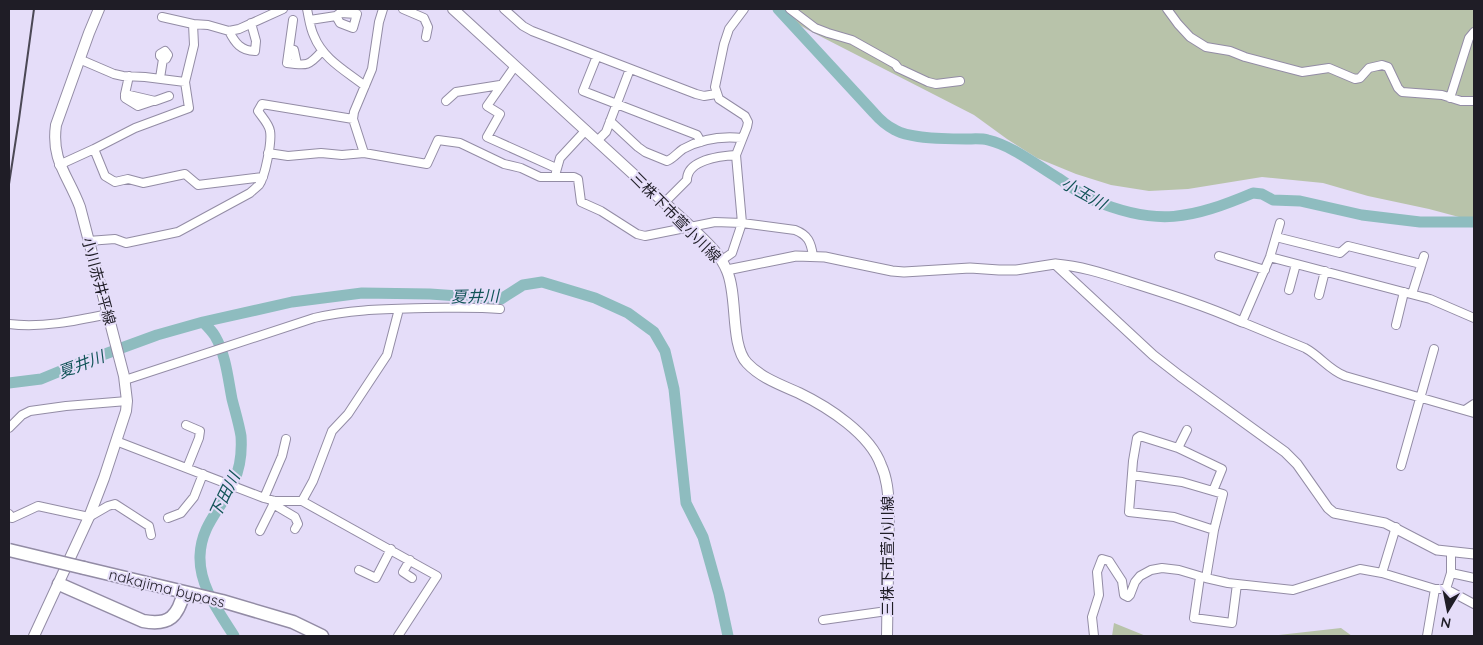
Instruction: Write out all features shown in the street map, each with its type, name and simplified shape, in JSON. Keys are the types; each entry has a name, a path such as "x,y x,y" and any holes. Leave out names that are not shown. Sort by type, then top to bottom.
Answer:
{"highway":[{"name":"nakajima bypass","path":"9,550 222,601 293,622 322,636"},
{"path":"59,584 143,621 156,624 167,621 176,614 184,592"}],"main road":[{"name":"小川赤井平線","path":"34,636 89,517 124,419 127,401 125,378 77,199 59,165 54,138 56,125 79,59 99,9"},
{"name":"三株下市萱小川線","path":"454,9 691,227 724,265 735,301 738,346 744,360 753,370 804,396 833,414 858,433 872,448 881,464 888,486 887,636"}],"street":[{"path":"162,16 229,31 239,29 283,9"},
{"path":"307,9 313,34 322,51 333,62 365,86"},
{"path":"364,153 353,119 354,112 372,69 379,22 383,9"},
{"path":"403,9 424,18 428,27 426,36"},
{"path":"504,9 523,26 532,31 696,94 704,96 716,94"},
{"path":"724,265 732,253 742,223 736,155 748,122 745,116 723,103 716,94 715,87 729,29 744,9"},
{"path":"790,9 815,28 852,40 895,64 898,68 928,82 943,84 960,81"},
{"path":"1167,9 1184,31 1206,47 1230,51 1244,57 1302,72 1329,68 1355,79 1360,78 1369,68 1382,65 1388,67 1398,88 1402,92 1442,95 1461,101 1474,101"},
{"path":"310,20 336,16"},
{"path":"293,20 289,49 294,50 297,64 311,64 322,51"},
{"path":"59,165 135,128 189,108 185,82 194,45 194,24"},
{"path":"229,31 240,46 256,40 251,24"},
{"path":"1450,98 1469,38 1474,32"},
{"path":"597,56 583,91 697,135 701,142"},
{"path":"79,59 114,74 185,82"},
{"path":"160,78 163,59"},
{"path":"515,66 487,106 500,114 487,137 509,149 556,168"},
{"path":"597,141 606,132 630,69"},
{"path":"128,76 125,98 138,106 170,96"},
{"path":"446,101 456,92 500,86"},
{"path":"88,241 115,239 126,243 178,232 250,194 263,177 268,153 270,132 267,123 258,111 262,104 353,119"},
{"path":"610,121 645,152 667,161 674,158 683,149 711,138 742,138"},
{"path":"556,177 556,168 563,154 586,130"},
{"path":"268,153 288,156 322,153 342,155 364,153 427,164 438,140 460,143 504,164 521,168 540,177 574,177 578,179 581,202 601,211 636,234 645,236 715,222 742,223 795,230 803,233 811,243 814,256"},
{"path":"94,149 105,176 115,182 128,179 143,183 185,174 198,185 263,177"},
{"path":"664,203 687,180 687,176 692,168 711,159 736,155"},
{"path":"1242,322 1270,257 1280,223"},
{"path":"1276,237 1340,253 1348,246 1421,264"},
{"path":"724,265 796,256 814,256 904,272 970,268 1016,270 1055,264 1075,266 1145,286 1242,322 1305,348 1314,353 1333,370 1345,376 1474,413"},
{"path":"1219,256 1265,270"},
{"path":"1396,325 1424,256"},
{"path":"1270,257 1430,299 1474,318"},
{"path":"1055,264 1154,355 1285,452 1297,464 1328,508 1334,513 1373,519 1396,527 1437,550 1474,554"},
{"path":"1289,290 1296,264"},
{"path":"1319,295 1325,271"},
{"path":"125,378 332,314 352,311 399,309 482,307 500,309"},
{"path":"302,500 312,481 332,431 348,414 387,355 399,309"},
{"path":"9,324 38,326 109,319"},
{"path":"1401,466 1434,349"},
{"path":"9,428 30,411 127,401"},
{"path":"1465,410 1474,404"},
{"path":"186,425 200,431 187,468"},
{"path":"1178,448 1187,430"},
{"path":"1213,491 1222,469 1178,448 1140,436 1137,438 1130,512 1174,517 1214,530"},
{"path":"264,498 282,456 286,439"},
{"path":"116,441 264,498 295,517 298,524 295,529"},
{"path":"168,518 181,513 194,497 203,474"},
{"path":"1132,475 1182,482 1223,494 1194,618 1232,623 1237,584"},
{"path":"274,503 302,500 437,576 398,636"},
{"path":"260,531 274,503"},
{"path":"9,514 12,518 38,506 89,517 115,504 149,526 151,535"},
{"path":"1382,573 1396,527"},
{"path":"359,570 376,578 390,549"},
{"path":"1446,589 1451,573 1451,552"},
{"path":"1094,636 1092,617 1099,595 1098,572 1099,563 1102,559 1109,561 1122,581 1124,595 1128,597 1140,576 1151,570 1162,568 1179,570 1203,578 1237,584 1293,590 1360,569 1382,573 1435,589 1446,589 1474,604"},
{"path":"410,560 403,572 412,578"},
{"path":"1451,573 1474,578"},
{"path":"1427,636 1435,589"},
{"path":"823,620 887,611"}],"green space":[{"path":"773,9 1474,9 1474,221 1368,196 1323,183 1262,177 1188,189 1149,191 1111,185 1076,174 1037,158 974,115 808,30"},
{"path":"1114,623 1146,636 1112,636"},
{"path":"1341,628 1352,636 1270,636"}],"waterway":[{"name":"小玉川","path":"778,9 876,116 892,128 902,133 919,137 983,139 997,143 1024,156 1093,200 1116,209 1155,217 1192,214 1253,193 1262,194 1273,200 1300,201 1362,215 1420,222 1474,222"},
{"name":"夏井川","path":"9,383 41,379 157,335 203,322 292,302 362,293 430,294 501,299 523,285 542,282 595,298 628,313 654,332 665,351 674,389 686,503 703,537 719,594 728,636"},
{"name":"下田川","path":"203,322 215,336 222,351 241,436 238,471 229,491 208,526 201,545 200,556 206,588 234,636"}],"railway":[{"path":"9,184 34,9"}]}
